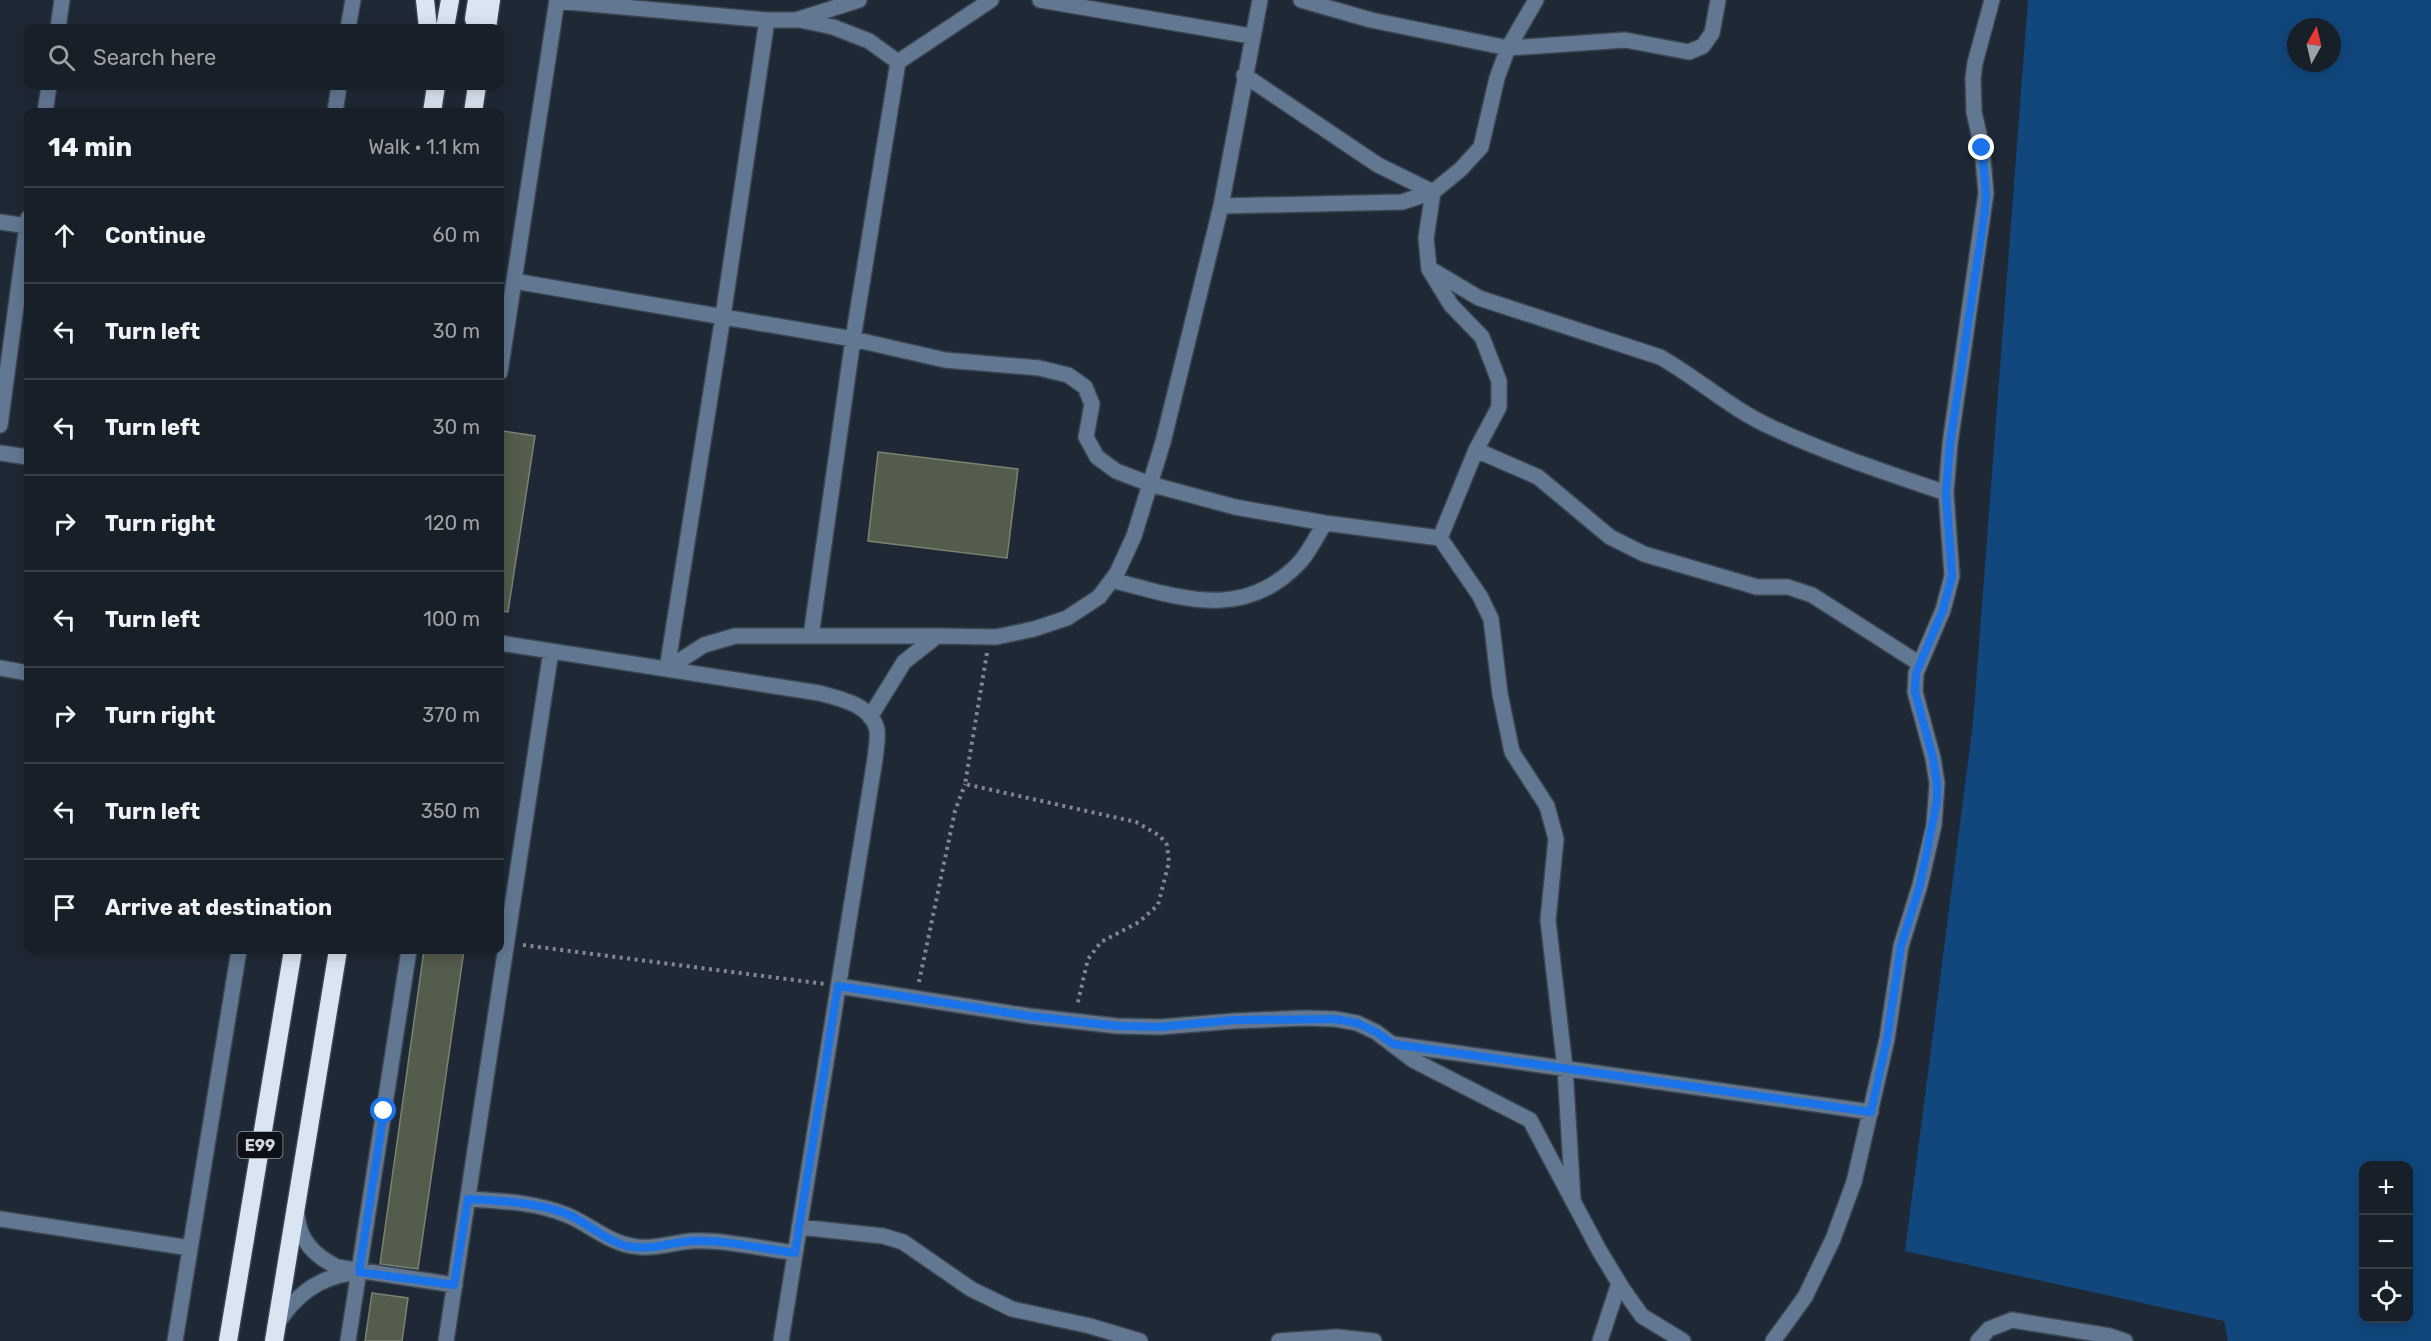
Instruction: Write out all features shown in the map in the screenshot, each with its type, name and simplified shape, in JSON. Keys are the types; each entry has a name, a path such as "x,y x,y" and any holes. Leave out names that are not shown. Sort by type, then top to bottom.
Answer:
{"highway":[{"path":"425,0 428,24"},
{"path":"446,24 450,0"},
{"path":"476,24 474,19 477,0"},
{"path":"488,24 491,0"},
{"path":"433,108 435,90"},
{"path":"474,108 476,90"},
{"name":"E99","path":"228,1341 291,954"},
{"name":"E99","path":"276,1332 337,954"}],"street":[{"path":"59,24 62,0"},
{"path":"349,24 353,0"},
{"path":"504,346 557,0 767,20 796,20 833,27 869,41 898,62"},
{"path":"796,20 859,0"},
{"path":"811,636 853,339 898,62 991,0"},
{"path":"1040,0 1251,36"},
{"path":"667,669 704,645 735,636 990,637 1034,629 1067,618 1099,597 1112,580 1134,536 1163,442 1221,206 1251,36 1260,0"},
{"path":"1301,0 1371,20 1509,48 1625,40 1689,52 1703,46 1712,33 1718,0"},
{"path":"1221,206 1401,202 1433,192 1461,169 1481,147 1497,78 1509,48 1536,0"},
{"path":"1773,1341 1805,1297 1833,1239 1854,1182 1887,1039 1901,946 1920,885 1937,801 1933,758 1915,692 1916,673 1946,602 1952,576 1946,493 1950,444 1985,210 1985,171 1972,94 1975,63 1992,0"},
{"path":"667,669 767,20"},
{"path":"1244,75 1378,165 1433,192"},
{"path":"46,108 48,90"},
{"path":"336,108 338,90"},
{"path":"1433,192 1426,238 1429,269 1450,305 1482,337 1499,381 1499,407 1476,450 1440,538"},
{"path":"0,222 24,222"},
{"path":"0,425 24,251"},
{"path":"1429,269 1479,298 1660,357 1683,370 1715,395 1772,428 1865,465 1946,493"},
{"path":"514,280 853,339 945,360 1040,368 1068,375 1085,387 1092,404 1086,436 1097,457 1116,471 1150,484 1235,507 1325,523 1440,538 1480,596 1491,619 1500,694 1512,752 1547,806 1556,839 1548,920 1565,1068 1573,1200"},
{"path":"1476,450 1538,477 1610,537 1644,554 1757,587 1788,587 1812,595 1920,664"},
{"path":"0,453 24,456"},
{"path":"1112,580 1170,595 1211,602 1248,596 1274,585 1301,561 1325,523"},
{"path":"870,717 904,662 937,636"},
{"path":"504,644 842,698 859,707 870,717 877,729 875,759 781,1341"},
{"path":"446,1341 552,651"},
{"path":"0,668 24,672"},
{"path":"176,1341 238,954"},
{"path":"348,1341 409,954"},
{"path":"838,986 1117,1026 1160,1027 1234,1020 1335,1019 1357,1023 1376,1032 1413,1060 1530,1119 1619,1283 1642,1316 1683,1341"},
{"path":"1393,1044 1871,1112"},
{"path":"468,1199 542,1206 566,1214 621,1244 639,1248 653,1248 692,1241 795,1253"},
{"path":"296,1206 298,1225 306,1243 319,1258 337,1267 454,1285"},
{"path":"0,1219 190,1248"},
{"path":"799,1227 883,1236 903,1242 971,1289 1012,1310 1090,1326 1140,1341"},
{"path":"276,1332 295,1300 319,1282 337,1275 359,1272"},
{"path":"1600,1341 1619,1283"},
{"path":"1977,1341 1989,1329 2012,1320 2110,1336 2125,1341"},
{"path":"1279,1341 1337,1337 1374,1341"}],"path":[{"path":"916,998 955,811 964,784 990,637"},
{"path":"964,784 1136,822 1160,836 1167,845 1169,862 1158,905 1139,922 1101,942 1088,959 1074,1021"},
{"path":"507,943 838,986"}],"shaded area":[{"path":"2028,0 2431,0 2431,1341 2228,1341 2224,1321 1905,1251 1973,723"}],"building":[{"path":"504,431 535,436 508,612 504,612"},
{"path":"878,452 1018,469 1007,558 868,541"},
{"path":"423,954 463,954 418,1269 380,1264"},
{"path":"372,1293 408,1298 402,1341 365,1341"}],"route":[{"path":"384,1111 359,1272 454,1285 468,1199 542,1206 566,1214 621,1244 639,1248 653,1248 692,1241 795,1253 838,986 1029,1016 1117,1026 1160,1027 1234,1020 1335,1019 1357,1023 1393,1044 1871,1112 1887,1039 1901,946 1920,885 1934,825 1937,801 1933,758 1915,692 1916,673 1949,594 1952,576 1946,518 1946,493 1950,444 1985,210 1985,171 1982,148"}]}
